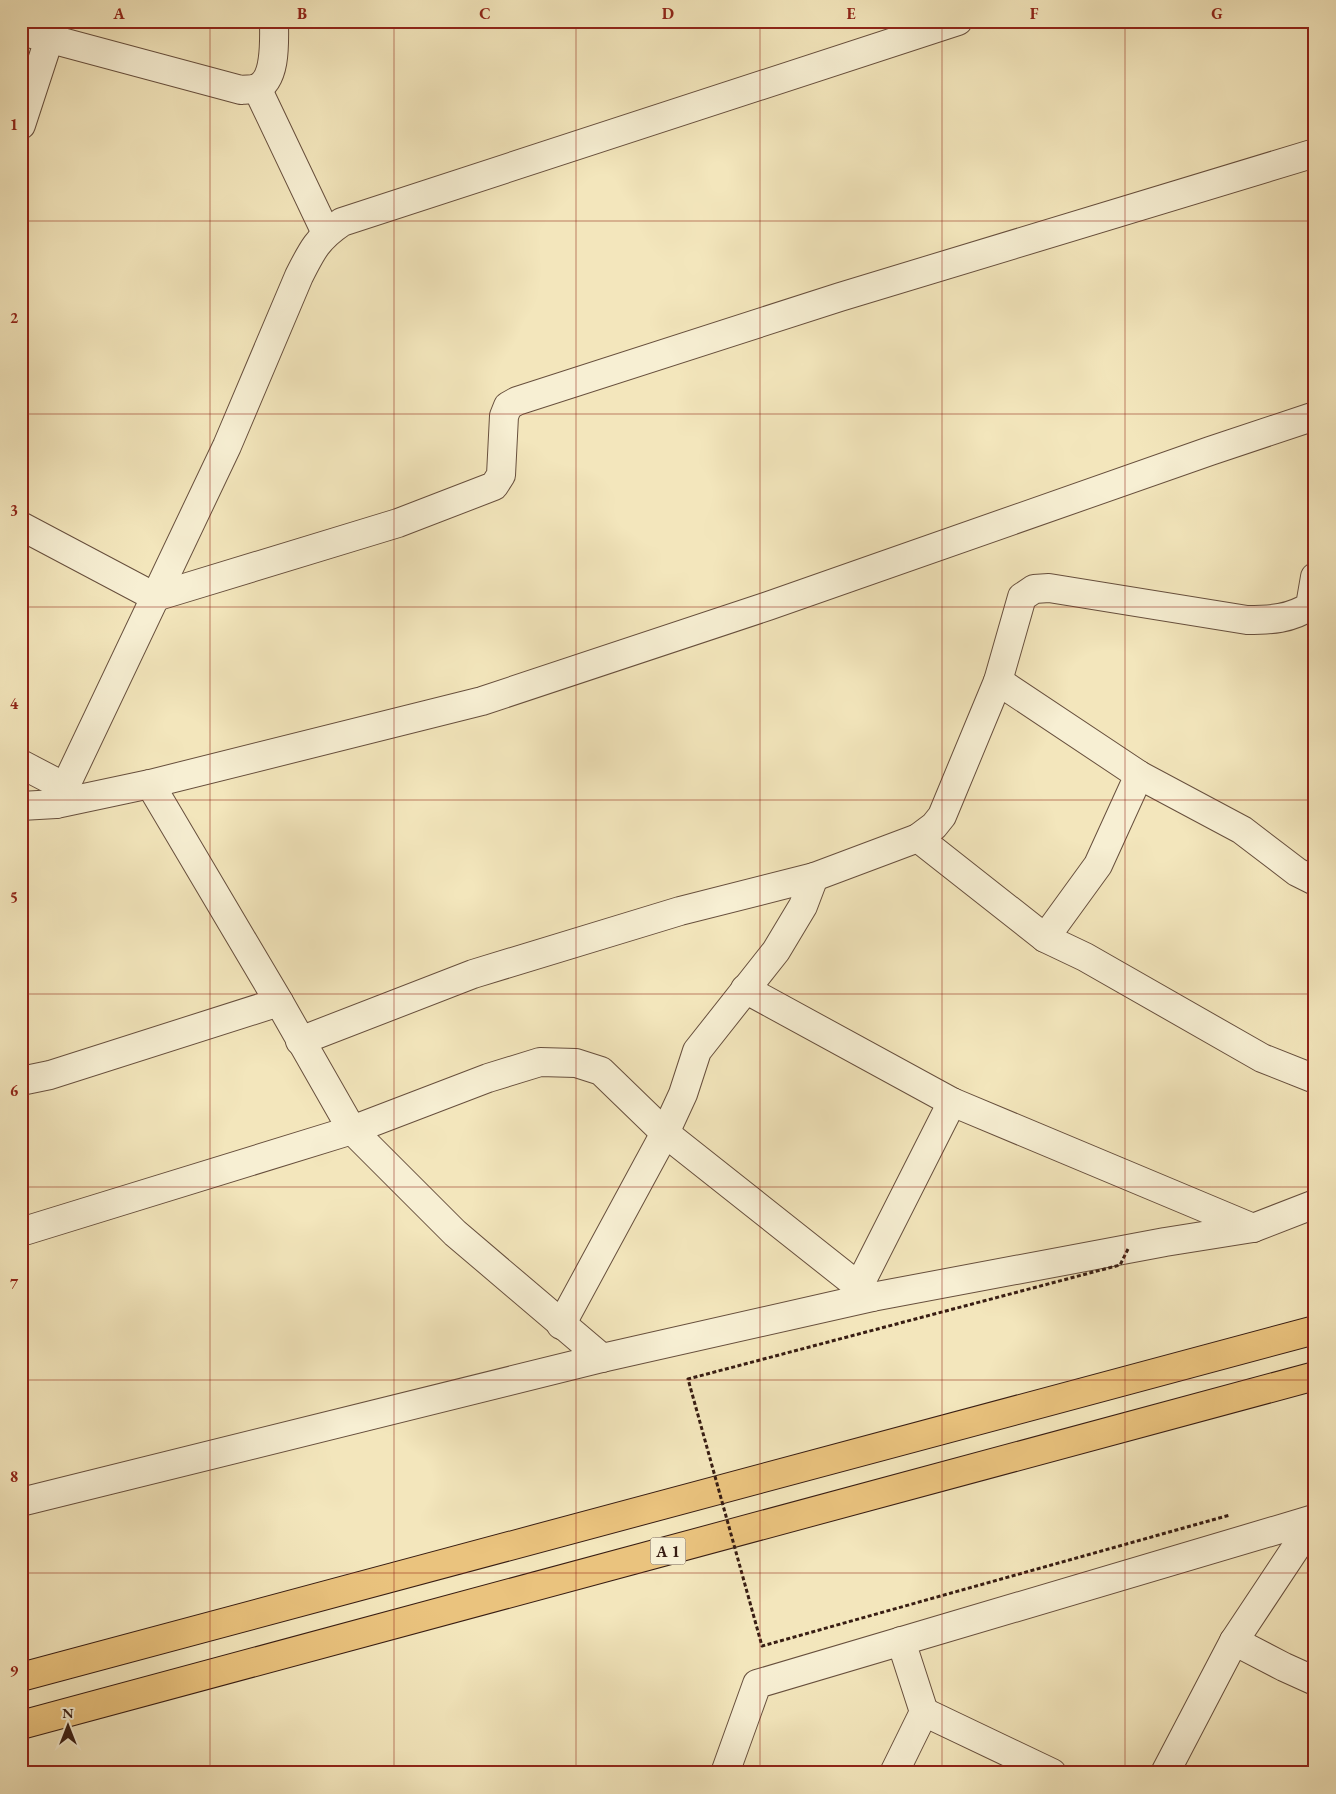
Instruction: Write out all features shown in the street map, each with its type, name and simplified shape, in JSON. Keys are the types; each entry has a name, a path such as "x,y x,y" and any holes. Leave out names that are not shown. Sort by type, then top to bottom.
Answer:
{"highway":[{"path":"21,1677 1315,1330"},
{"name":"A 1","path":"21,1725 1315,1376"}],"street":[{"path":"21,31 53,29 241,90 257,88 267,78 274,60 274,21"},
{"path":"61,796 227,446 299,276 310,254 326,233 342,222 958,21"},
{"path":"21,125 53,29"},
{"path":"257,88 326,233"},
{"path":"21,526 155,597 398,523 494,486 501,475 504,416 508,406 517,401 840,297 1315,153"},
{"path":"21,806 61,796 150,784 482,701 768,606 1201,454 1315,416"},
{"path":"300,1041 473,974 680,912 814,877 918,838 934,826 942,816 998,681 1022,597 1034,589 1049,588 1247,620 1273,620 1300,613 1312,607 1315,577"},
{"path":"998,681 1139,775 1242,830 1297,872 1315,881"},
{"path":"21,764 61,796"},
{"path":"1045,938 1098,865 1139,775"},
{"path":"150,784 352,1130 456,1233 561,1325 602,1358"},
{"path":"918,838 1045,938 1085,957 1262,1058 1315,1079"},
{"path":"561,1325 665,1133 683,1094 697,1051 776,951 803,906 814,877"},
{"path":"745,989 952,1102 1254,1228"},
{"path":"21,1081 50,1075 279,1002"},
{"path":"21,1232 352,1130 488,1078 540,1062 576,1063 601,1071 665,1133 866,1291"},
{"path":"866,1291 952,1102"},
{"path":"21,1502 866,1291 1254,1228 1315,1204"},
{"path":"1165,1773 1234,1641 1314,1519"},
{"path":"725,1773 757,1684 1314,1519"},
{"path":"894,1773 924,1712 901,1641"},
{"path":"1234,1641 1315,1681"},
{"path":"924,1712 1052,1773"}],"path":[{"path":"1128,1249 1120,1265 688,1379 762,1646 1230,1516"}]}
